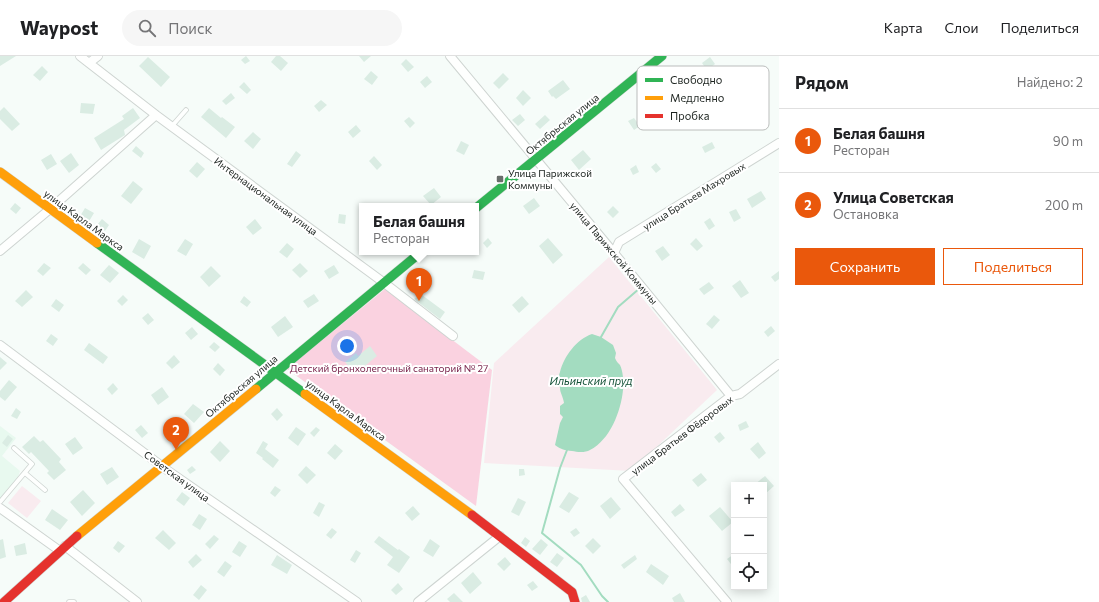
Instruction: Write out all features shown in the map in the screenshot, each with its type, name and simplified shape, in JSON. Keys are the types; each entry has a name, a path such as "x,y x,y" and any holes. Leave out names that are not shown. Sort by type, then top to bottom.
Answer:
{"main road":[{"name":"Октябрьская улица","path":"650,66 662,56"},
{"name":"Октябрьская улица","path":"479,206 637,77"},
{"name":"улица Карла Маркса","path":"0,172 500,536 572,592 575,602"},
{"name":"Октябрьская улица","path":"4,602 62,549 417,255"}],"street":[{"name":"Интернациональная улица","path":"80,56 156,115 383,282 453,336"},
{"path":"89,63 98,56"},
{"name":"улица Парижской Коммуны","path":"450,56 731,396"},
{"path":"0,251 156,115"},
{"name":"улица Братьев Махровых","path":"614,253 619,242 779,143"},
{"name":"Советская улица","path":"0,345 162,466 357,602"},
{"name":"улица Братьев Фёдоровых","path":"727,602 623,479 731,396 740,394 779,364"},
{"path":"0,508 138,602"},
{"path":"418,602 500,536"}],"lane":[{"path":"172,126 186,110"},
{"path":"0,502 32,464 14,448"},
{"path":"25,473 45,490"},
{"path":"69,602 74,602"}],"shaded area":[{"path":"609,257 717,390 631,471 484,463 494,363"},
{"path":"0,426 16,438 2,456 20,471 18,477 0,499"},
{"path":"22,486 41,501 27,518 8,503"}],"green space":[{"name":"Детский бронхолегочный санаторий № 27","path":"385,289 492,370 476,506 287,369"}],"water":[{"name":"Ильинский пруд","path":"592,334 601,337 613,345 616,353 616,361 620,365 623,374 620,407 609,432 597,445 588,451 583,452 565,450 555,445 560,423 563,417 560,414 560,406 564,403 560,390 559,374 568,354 576,344 586,336"}],"building":[{"path":"0,56 16,56 0,66"},
{"path":"246,56 250,61 245,64 241,60"},
{"path":"276,56 280,56 288,63 281,71 271,62"},
{"path":"359,56 371,56 364,62"},
{"path":"148,57 170,77 161,87 139,66"},
{"path":"710,57 715,64 712,66 704,66 702,63"},
{"path":"406,59 414,67 408,72 401,64"},
{"path":"42,66 48,72 40,81 33,75"},
{"path":"371,71 378,77 372,85 364,79"},
{"path":"503,73 509,79 499,89 493,83"},
{"path":"427,76 432,82 425,88 420,82"},
{"path":"563,80 570,89 556,99 553,96 552,97 548,91"},
{"path":"244,82 251,90 247,94 239,87"},
{"path":"523,90 531,98 523,106 516,98"},
{"path":"231,93 235,98 226,105 222,101"},
{"path":"321,100 327,105 319,112 314,106"},
{"path":"81,103 95,104 93,114 80,113"},
{"path":"4,107 20,124 12,131 0,119 0,111"},
{"path":"133,108 140,118 124,130 125,135 101,150 94,138 124,119 122,116"},
{"path":"209,108 235,127 226,138 201,117"},
{"path":"520,114 525,120 518,126 512,120"},
{"path":"545,115 550,120 540,129 535,124"},
{"path":"409,117 415,123 410,128 404,121"},
{"path":"634,118 637,122 637,128 634,130 628,121"},
{"path":"356,125 361,131 353,138 348,132"},
{"path":"253,132 261,139 253,149 244,141"},
{"path":"461,141 469,145 464,155 456,151"},
{"path":"712,142 715,148 705,153 702,147"},
{"path":"136,146 144,153 141,158 132,151"},
{"path":"583,150 591,159 579,170 571,160"},
{"path":"296,151 301,155 292,167 287,164"},
{"path":"71,153 79,165 69,173 60,161"},
{"path":"51,154 57,164 47,170 41,160"},
{"path":"374,156 382,165 377,170 369,161"},
{"path":"197,162 205,169 197,178 189,171"},
{"path":"656,163 661,169 656,173 651,167"},
{"path":"636,165 639,172 633,175 630,169"},
{"path":"133,181 143,189 131,204 121,196"},
{"path":"434,188 441,197 434,203 429,203 423,196"},
{"path":"761,191 766,199 752,208 747,199"},
{"path":"534,198 540,206 529,214 523,206"},
{"path":"15,203 21,208 16,214 10,209"},
{"path":"613,206 619,212 613,218 607,212"},
{"path":"85,208 94,213 88,223 79,218"},
{"path":"736,209 741,218 734,222 729,212"},
{"path":"339,214 346,215 345,224 338,223"},
{"path":"710,218 715,226 709,230 704,222"},
{"path":"102,219 109,225 105,231 97,225"},
{"path":"255,219 262,228 253,235 246,227"},
{"path":"488,238 492,243 487,248 483,243"},
{"path":"548,238 563,255 553,264 539,246"},
{"path":"696,238 703,246 697,251 690,244"},
{"path":"139,239 151,246 144,259 132,252"},
{"path":"185,239 193,244 186,256 177,251"},
{"path":"287,243 294,249 287,258 279,252"},
{"path":"663,246 670,255 662,261 655,251"},
{"path":"44,263 51,268 43,276 37,271"},
{"path":"83,263 91,270 86,275 78,268"},
{"path":"300,263 308,271 300,278 292,270"},
{"path":"109,265 119,273 110,283 100,275"},
{"path":"334,265 339,273 329,279 324,271"},
{"path":"211,266 221,276 209,287 200,277"},
{"path":"474,270 485,272 483,280 472,278"},
{"path":"779,271 779,279 775,282 771,277"},
{"path":"740,280 749,293 741,298 732,286"},
{"path":"709,282 714,288 704,295 699,289"},
{"path":"26,290 33,297 22,307 15,301"},
{"path":"314,294 319,301 308,308 303,301"},
{"path":"123,295 128,300 122,306 117,301"},
{"path":"422,295 445,312 440,319 414,299 417,297 419,298"},
{"path":"244,296 251,302 247,307 240,302"},
{"path":"522,296 529,304 519,313 512,305"},
{"path":"56,299 64,305 59,312 51,306"},
{"path":"148,313 154,320 148,325 142,318"},
{"path":"714,315 720,320 712,329 706,324"},
{"path":"285,316 293,327 278,337 271,327"},
{"path":"771,326 775,331 768,337 764,332"},
{"path":"192,327 198,334 191,340 185,333"},
{"path":"51,334 58,339 53,346 46,341"},
{"path":"214,342 220,347 215,352 209,347"},
{"path":"89,343 108,357 103,364 84,350"},
{"path":"370,346 377,356 355,374 345,362 356,353 358,356"},
{"path":"174,355 180,362 172,369 166,363"},
{"path":"0,357 7,363 0,370"},
{"path":"218,363 225,370 220,376 213,369"},
{"path":"9,380 17,387 5,401 0,397 0,391"},
{"path":"113,383 118,389 112,395 107,389"},
{"path":"162,387 169,397 158,405 151,395"},
{"path":"193,404 204,412 194,423 184,414"},
{"path":"16,408 21,412 17,419 11,416"},
{"path":"277,408 283,415 277,421 271,414"},
{"path":"746,421 749,427 740,431 738,425"},
{"path":"141,425 148,433 142,438 135,430"},
{"path":"296,427 306,434 298,446 288,438"},
{"path":"316,427 320,430 314,437 310,433"},
{"path":"720,432 725,438 719,443 714,437"},
{"path":"8,435 13,439 7,447 2,443"},
{"path":"34,436 40,442 43,440 61,459 59,462 66,470 54,480 47,473 49,471 31,452 29,454 22,447"},
{"path":"75,437 83,448 73,455 65,444"},
{"path":"220,441 230,451 220,462 210,452"},
{"path":"263,441 268,444 265,449 279,460 273,468 256,453"},
{"path":"758,442 766,453 759,459 750,449"},
{"path":"335,444 343,451 335,460 327,453"},
{"path":"192,466 196,470 190,474 187,470"},
{"path":"306,466 316,475 307,484 298,475"},
{"path":"112,467 119,477 107,485 100,474"},
{"path":"519,469 524,469 525,475 519,476"},
{"path":"701,473 707,480 698,487 692,480"},
{"path":"765,476 774,486 767,492 767,482 758,482"},
{"path":"275,486 281,490 275,497 270,493"},
{"path":"83,490 95,503 82,516 70,502"},
{"path":"182,492 190,498 184,506 176,500"},
{"path":"569,492 579,498 569,513 559,507"},
{"path":"611,497 621,509 610,519 600,506"},
{"path":"518,498 526,502 519,516 511,512"},
{"path":"319,502 325,505 319,517 313,513"},
{"path":"680,504 685,510 675,517 671,512"},
{"path":"413,506 420,514 412,521 405,513"},
{"path":"720,507 731,520 731,524 722,531 709,516"},
{"path":"52,509 68,520 60,530 45,520"},
{"path":"199,514 207,519 200,530 192,525"},
{"path":"332,528 337,532 331,539 326,535"},
{"path":"576,528 580,533 574,537 570,532"},
{"path":"163,530 176,543 169,550 155,538"},
{"path":"214,535 219,539 210,549 205,544"},
{"path":"379,536 410,557 399,573 387,565 393,557 374,542"},
{"path":"525,537 530,541 526,547 521,543"},
{"path":"593,538 601,546 593,554 585,546"},
{"path":"3,539 6,557 0,559 0,540"},
{"path":"430,539 440,546 433,557 423,551"},
{"path":"541,539 548,545 540,555 532,549"},
{"path":"118,541 125,546 119,553 113,548"},
{"path":"239,541 247,546 240,557 232,552"},
{"path":"25,543 27,554 16,556 14,546"},
{"path":"356,550 361,553 355,563 350,560"},
{"path":"557,553 564,558 557,567 550,562"},
{"path":"196,554 202,560 193,568 188,562"},
{"path":"277,555 292,565 287,574 271,565"},
{"path":"635,555 637,559 624,569 621,565"},
{"path":"731,556 731,564 727,559"},
{"path":"505,557 511,564 504,571 497,564"},
{"path":"225,561 232,566 224,577 217,572"},
{"path":"651,564 669,576 663,585 646,572"},
{"path":"473,572 482,583 470,594 461,583"},
{"path":"533,581 538,587 532,591 527,585"},
{"path":"398,583 403,589 396,595 391,590"},
{"path":"201,585 207,590 199,600 193,595"},
{"path":"454,593 463,602 450,602 447,599"},
{"path":"680,593 685,602 674,602 672,598"},
{"path":"586,595 590,602 582,602 581,598"}],"waterway":[{"path":"601,337 618,307 640,288"},
{"path":"567,450 560,468 542,533 581,565 602,596 608,602"}],"traffic: fast":[{"path":"650,66 662,56"},
{"path":"479,206 637,76"},
{"path":"97,243 305,394"},
{"path":"256,389 417,255"}],"traffic: slow":[{"path":"0,172 97,243"},
{"path":"77,536 256,389"},
{"path":"305,394 472,515"}],"traffic: jam":[{"path":"472,515 572,592 575,602"},
{"path":"4,602 77,536"}],"place":[{"name":"Улица Парижской Коммуны","path":"500,179"},
{"name":"Белая башня","path":"419,301"},
{"name":"Улица Советская","path":"176,450"}]}
